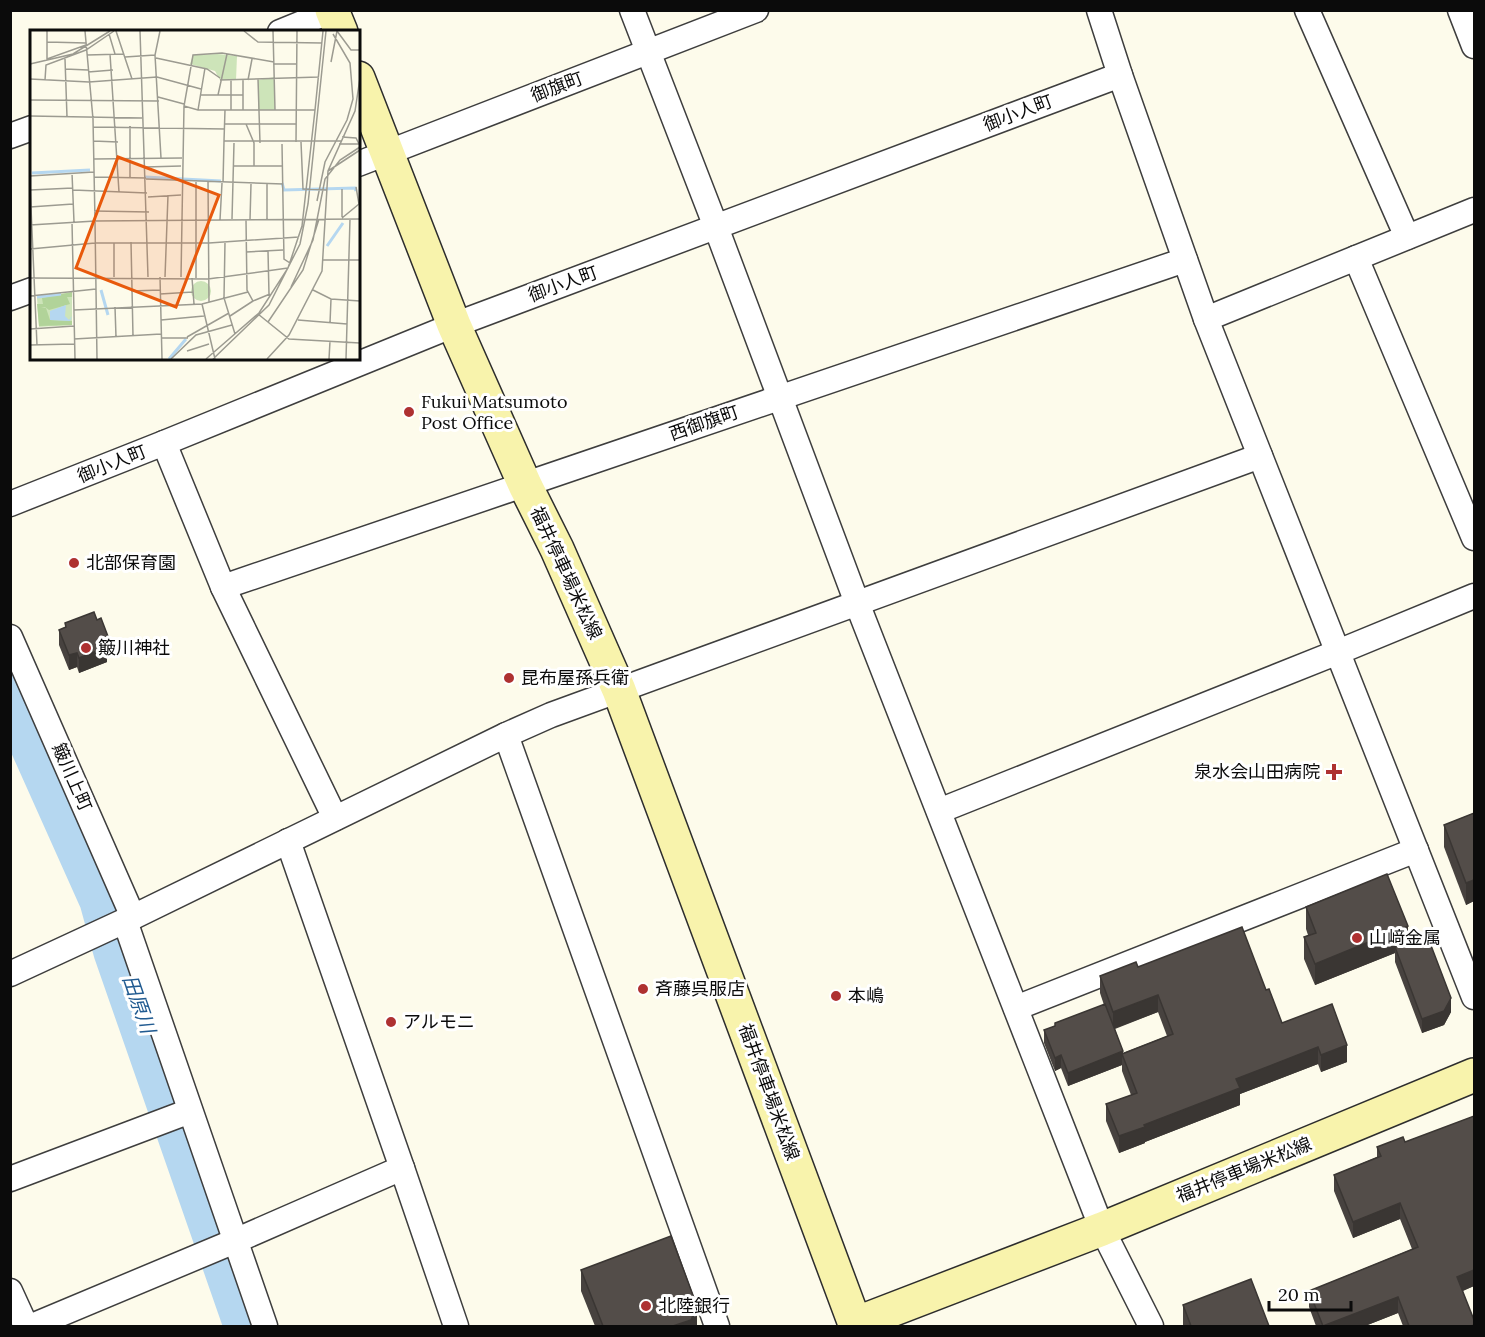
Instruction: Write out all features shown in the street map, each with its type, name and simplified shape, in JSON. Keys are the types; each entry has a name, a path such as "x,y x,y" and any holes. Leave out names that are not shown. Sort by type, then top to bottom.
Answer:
{"main road":[{"path":"333,11 339,30"},
{"name":"福井停車場米松線","path":"360,89 373,159 454,325 619,690 854,1326 1102,1228 1474,1075"}],"street":[{"path":"632,10 716,226 857,603 1102,1228 1151,1326"},
{"name":"御旗町","path":"373,159 756,10"},
{"path":"1099,10 1206,319 1474,997"},
{"path":"1307,10 1407,237"},
{"path":"1460,10 1474,46"},
{"path":"285,30 333,11"},
{"name":"御小人町","path":"10,504 454,325 1120,75"},
{"path":"10,136 30,129"},
{"path":"1206,319 1474,210"},
{"path":"1356,258 1474,538"},
{"name":"西御旗町","path":"223,588 1185,260"},
{"path":"10,298 30,291"},
{"path":"164,443 223,588 335,818"},
{"path":"10,974 551,715 1260,456"},
{"path":"939,811 1474,596"},
{"name":"簸川上町","path":"10,637 129,919 190,1111 265,1326"},
{"path":"506,735 717,1326"},
{"path":"288,842 456,1326"},
{"path":"1016,1008 1416,850"},
{"path":"10,1179 190,1111"},
{"path":"32,1326 402,1168"},
{"path":"10,1291 26,1326"}],"building":[{"path":"94,612 97,620 101,618 109,639 104,641 107,647 79,658 77,653 69,655 59,630 66,627 65,623"},
{"path":"1474,813 1474,880 1466,883 1444,825"},
{"path":"1387,874 1408,926 1315,964 1304,937 1316,933 1306,907"},
{"path":"1242,927 1266,990 1269,989 1282,1023 1332,1004 1347,1045 1321,1055 1318,1047 1236,1079 1240,1088 1119,1136 1106,1104 1137,1093 1122,1054 1173,1034 1158,995 1113,1012 1100,976 1136,962 1138,967"},
{"path":"1427,935 1451,998 1444,1011 1422,1019 1395,947"},
{"path":"1105,1004 1123,1051 1068,1073 1061,1055 1055,1058 1044,1030 1055,1026 1055,1023"},
{"path":"1474,1116 1474,1270 1457,1277 1474,1325 1409,1326 1398,1297 1323,1326 1309,1291 1418,1247 1400,1203 1353,1222 1334,1175 1381,1156 1377,1147 1403,1137 1405,1142"},
{"path":"671,1236 697,1306 691,1320 673,1326 603,1326 581,1270"},
{"path":"1251,1279 1269,1326 1191,1326 1183,1305"}],"waterway":[{"name":"田原川","path":"10,689 104,899 118,950 249,1326"}],"place":[{"name":"Fukui Matsumoto Post Office","path":"409,412"},
{"name":"北部保育園","path":"74,563"},
{"name":"簸川神社","path":"86,648"},
{"name":"昆布屋孫兵衛","path":"509,678"},
{"name":"泉水会山田病院","path":"1334,772"},
{"name":"山﨑金属","path":"1357,938"},
{"name":"斉藤呉服店","path":"643,989"},
{"name":"本嶋","path":"836,996"},
{"name":"アルモニ","path":"391,1022"},
{"name":"北陸銀行","path":"646,1306"}]}
